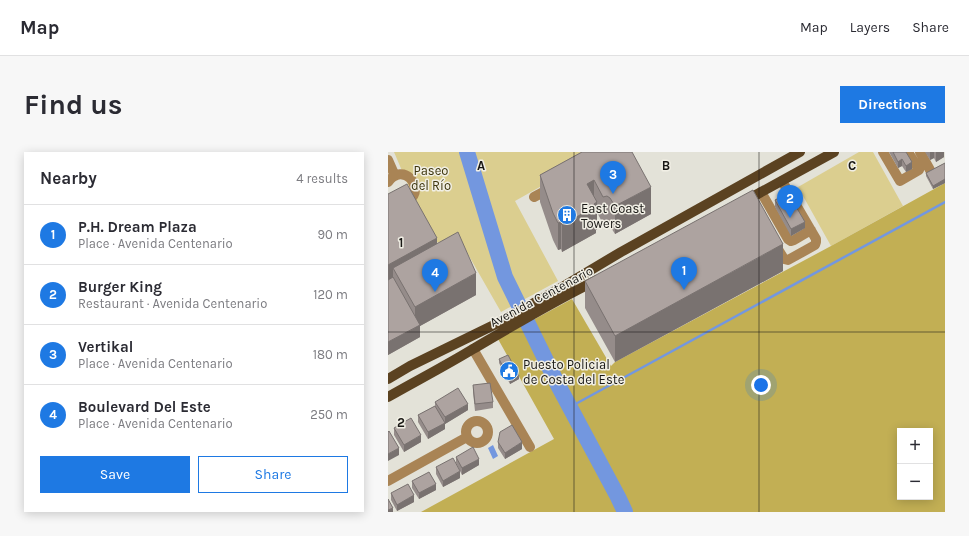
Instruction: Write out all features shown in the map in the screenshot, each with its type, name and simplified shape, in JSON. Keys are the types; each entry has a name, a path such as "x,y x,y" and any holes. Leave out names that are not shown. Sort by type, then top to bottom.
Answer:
{"main road":[{"name":"Avenida Centenario","path":"388,378 410,366 500,327 566,290 621,252 800,152"},
{"path":"735,207 750,203 761,192 834,152"},
{"name":"Avenida Centenario","path":"566,290 608,275"},
{"name":"Avenida Centenario","path":"388,397 473,349 500,327"}],"street":[{"path":"883,152 900,181 919,170 908,152"},
{"path":"920,152 930,170"},
{"path":"388,160 392,179 400,174 404,175 412,179 415,188 409,200 388,207"},
{"path":"771,238 784,260 788,260 815,245 816,242 811,230 782,181"},
{"path":"534,197 561,183"},
{"path":"761,192 788,239 791,241 794,240 811,230"},
{"path":"473,349 530,447"},
{"path":"388,481 468,437"}],"green space":[{"name":"Paseo del Río","path":"394,152 602,152 515,201 558,281 501,312 465,249 432,241"},
{"path":"859,152 873,152 903,206 831,246 798,187"}],"shaded area":[{"path":"945,183 945,512 421,512 554,439 498,339 572,299 611,366 615,362"}],"water":[{"path":"493,445 498,456 493,459 488,448"}],"building":[{"path":"582,152 632,152 651,187 615,206 610,198 607,196 603,197 594,180 587,184 597,202 594,204 596,206 562,225 561,222 558,223 540,175"},
{"path":"893,152 906,152 912,162 906,166 902,159 898,162"},
{"path":"945,163 945,179 933,186 926,173"},
{"path":"407,184 437,238 388,265 388,194"},
{"path":"753,190 783,244 615,336 585,281"},
{"path":"788,193 805,222 791,229 775,200"},
{"path":"458,232 476,273 415,307 393,268"},
{"path":"393,277 420,325 388,342 388,280"},
{"name":"Puesto Policial de Costa del Este","path":"508,355 519,376 510,380 499,359"},
{"path":"490,383 493,402 475,404 473,385"},
{"path":"458,388 468,404 445,417 435,402"},
{"path":"435,406 445,423 428,432 418,415"},
{"path":"411,418 421,435 404,445 394,428"},
{"path":"512,425 522,442 505,453 498,442 500,432"},
{"path":"389,431 399,448 388,454 388,432"},
{"path":"473,447 479,459 462,468 456,457"},
{"path":"453,458 460,471 443,481 436,467"},
{"path":"429,472 436,484 419,493 412,481"},
{"path":"408,484 414,495 397,505 391,493"},
{"path":"388,499 393,508 388,510"}],"waterway":[{"path":"467,152 505,277 558,385 625,512"},
{"path":"570,407 945,202"}],"place":[{"name":"Vertikal","path":"613,194"},
{"name":"East Coast Towers","path":"567,215"},
{"name":"Burger King","path":"790,218"},
{"name":"P.H. Dream Plaza","path":"684,290"},
{"name":"Boulevard Del Este","path":"435,292"},
{"name":"Puesto Policial de Costa del Este","path":"509,371"}]}
